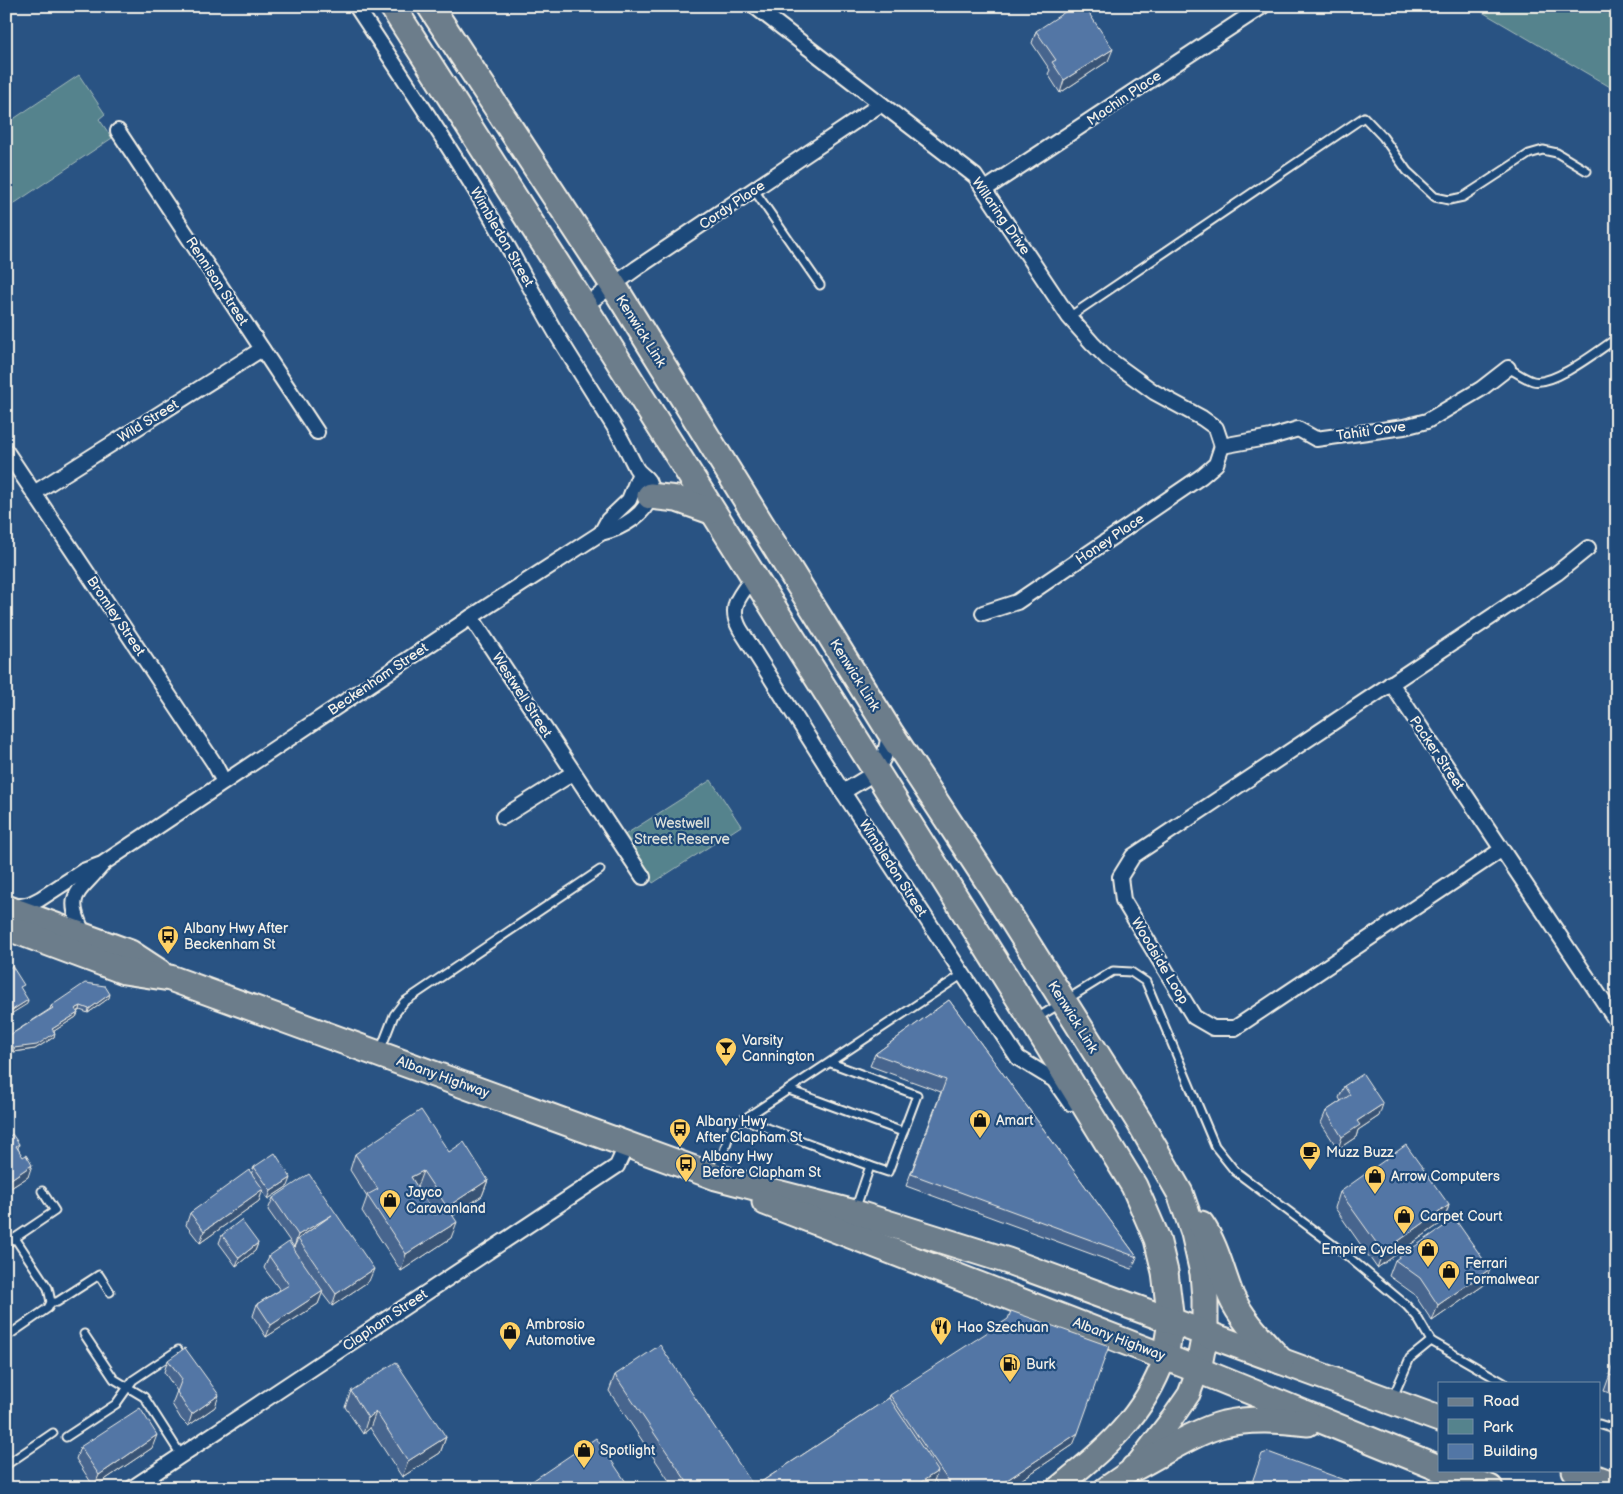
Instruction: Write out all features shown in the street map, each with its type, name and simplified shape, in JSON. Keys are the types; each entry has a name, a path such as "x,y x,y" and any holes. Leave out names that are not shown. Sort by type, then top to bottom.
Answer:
{"highway":[{"path":"392,6 584,306 1134,1186 1157,1239 1165,1272 1171,1322 1165,1357"},
{"name":"Kenwick Link","path":"430,6 613,285 890,732 1140,1123 1180,1193 1194,1234 1203,1273 1205,1334 1198,1370"},
{"path":"650,496 677,498 711,511"},
{"name":"Albany Highway","path":"8,921 85,937 130,953 170,978"},
{"name":"Albany Highway","path":"8,921 124,971 170,978 716,1176 855,1213 1008,1262 1438,1419"},
{"name":"Albany Highway","path":"716,1176 775,1207 1165,1357 1438,1468"},
{"path":"1180,1193 1211,1239 1235,1304 1282,1363"},
{"path":"1134,1468 1199,1434 1222,1425 1242,1421 1279,1420 1335,1426"},
{"path":"1450,1472 1490,1488"},
{"path":"1580,1472 1617,1486"}],"main road":[{"path":"1057,1488 1098,1455 1122,1431 1138,1411 1165,1357"},
{"path":"1105,1488 1134,1468 1180,1407 1188,1394 1198,1370"}],"street":[{"name":"Wimbledon Street","path":"356,6 417,98 486,208 559,339 614,426 640,473 645,475 649,481 650,496"},
{"name":"Willaring Drive","path":"754,6 975,176 1069,317 1107,358 1125,372 1154,392 1202,418 1216,428 1222,446"},
{"name":"Machin Place","path":"984,190 1263,6"},
{"name":"Cordy Place","path":"584,306 880,104"},
{"name":"Rennison Street","path":"118,131 317,432"},
{"name":"Wild Street","path":"34,493 262,349"},
{"name":"Tahiti Cove","path":"1222,446 1271,437 1298,429 1316,439 1412,425 1427,421 1481,389 1508,368"},
{"name":"Honey Place","path":"983,613 1017,602 1202,476 1216,464 1222,446"},
{"name":"Bromley Street","path":"6,451 214,763 224,782"},
{"path":"600,533 608,520 629,500 640,473"},
{"name":"Beckenham Street","path":"8,921 35,901 83,871 102,864 600,533 610,531 636,516 645,506 650,496"},
{"path":"1391,684 1557,573 1588,548"},
{"name":"Wimbledon Street","path":"753,578 740,594 735,606 734,617 736,623 1018,1058 1054,1080 1080,1118 1101,1132"},
{"name":"Westwell Street","path":"471,617 643,877"},
{"name":"Woodside Loop","path":"1391,684 1133,856 1120,877 1123,900 1194,1018 1213,1028 1235,1028 1501,850"},
{"name":"Packer Street","path":"1391,684 1617,1022"},
{"path":"844,792 876,772 884,757 890,732"},
{"path":"503,817 573,773"},
{"name":"Beckenham Street","path":"85,937 75,913 75,897 81,886 90,879 102,864"},
{"name":"Clapham Street","path":"132,1488 617,1166 627,1144"}],"lane":[{"path":"1069,317 1364,117 1383,137 1407,171 1435,198 1449,200 1463,197 1528,154 1543,150 1557,153 1587,171"},
{"path":"754,190 820,285"},
{"path":"1508,368 1534,381 1552,378 1568,371 1617,338"},
{"path":"379,1053 394,1015 404,1002 600,870"},
{"path":"1033,1022 1063,1001 1113,971 1131,972 1146,982 1215,1146 1235,1172 1326,1240 1406,1305 1417,1317 1431,1341 1502,1382"},
{"path":"716,1176 732,1127 963,974"},
{"path":"743,1119 888,1172 917,1095 831,1063"},
{"path":"789,1090 903,1132"},
{"path":"855,1213 870,1166"},
{"path":"6,1244 55,1211 42,1192"},
{"path":"6,1337 48,1308 51,1302 48,1288 15,1238"},
{"path":"51,1302 57,1302 99,1275 110,1292"},
{"path":"84,1334 114,1379 144,1397 182,1455"},
{"path":"1392,1401 1410,1358 1431,1341"},
{"path":"66,1437 116,1404 133,1380 178,1350"},
{"path":"1600,1424 1617,1430"},
{"path":"6,1464 53,1433"}],"green space":[{"path":"1472,6 1617,6 1617,91"},
{"path":"79,75 105,114 99,119 112,138 6,209 6,124"},
{"name":"Westwell Street Reserve","path":"711,780 741,826 653,883 623,836"}],"building":[{"path":"1074,6 1084,6 1113,49 1064,80 1052,62 1056,60 1036,31"},
{"path":"12,966 24,985 20,987 28,1000 6,1014 6,970"},
{"path":"85,983 105,986 110,994 89,1009 81,1006 75,1009 78,1013 52,1029 55,1033 37,1045 14,1048 7,1037 53,1008 51,1006"},
{"name":"Amart","path":"949,1000 1137,1257 911,1174 946,1080 875,1054"},
{"path":"6,1041 10,1047 6,1059"},
{"path":"6,1064 10,1071 6,1073"},
{"path":"1363,1074 1383,1104 1357,1121 1360,1125 1342,1137 1326,1111 1350,1095 1344,1086"},
{"path":"421,1110 449,1152 464,1142 488,1180 447,1207 457,1222 406,1254 367,1195 378,1189 355,1154","holes":["423,1171 447,1207 435,1215 411,1177"]},
{"path":"6,1131 10,1136 12,1134 19,1144 16,1146 23,1157 26,1155 32,1165 11,1179 6,1172"},
{"path":"1406,1145 1449,1205 1383,1252 1340,1192"},
{"path":"275,1153 291,1178 271,1191 254,1167"},
{"path":"249,1170 263,1189 204,1231 190,1213"},
{"path":"309,1174 374,1269 336,1294 298,1239 332,1215 298,1235 273,1198"},
{"path":"1455,1219 1490,1269 1438,1305 1420,1278 1395,1260"},
{"path":"241,1220 258,1243 239,1258 222,1235"},
{"path":"289,1242 323,1291 271,1325 257,1304 289,1285 269,1256"},
{"name":"Burk","path":"1011,1311 1109,1346 1078,1433 995,1488 953,1488 890,1395 1008,1319"},
{"path":"660,1345 755,1488 691,1488 615,1375"},
{"path":"185,1348 219,1395 192,1414 177,1392 182,1379 168,1360"},
{"path":"1617,1355 1617,1377 1609,1375"},
{"path":"396,1362 446,1437 408,1461 376,1412 368,1418 351,1391"},
{"path":"889,1398 938,1471 912,1488 765,1488 761,1482"},
{"path":"140,1408 157,1435 99,1475 80,1447"},
{"path":"596,1438 630,1488 522,1488"},
{"path":"1268,1452 1366,1488 1250,1488 1262,1454"}],"place":[{"name":"Albany Hwy After Beckenham St","path":"168,955"},
{"name":"Varsity Cannington","path":"726,1067"},
{"name":"Amart","path":"980,1139"},
{"name":"Albany Hwy After Clapham St","path":"680,1148"},
{"name":"Muzz Buzz","path":"1310,1171"},
{"name":"Albany Hwy Before Clapham St","path":"686,1183"},
{"name":"Arrow Computers","path":"1375,1195"},
{"name":"Jayco Caravanland","path":"390,1219"},
{"name":"Carpet Court","path":"1404,1235"},
{"name":"Empire Cycles","path":"1428,1268"},
{"name":"Ferrari Formalwear","path":"1449,1290"},
{"name":"Hao Szechuan","path":"941,1346"},
{"name":"Ambrosio Automotive","path":"510,1351"},
{"name":"Burk","path":"1010,1383"},
{"name":"Spotlight","path":"584,1469"}]}
